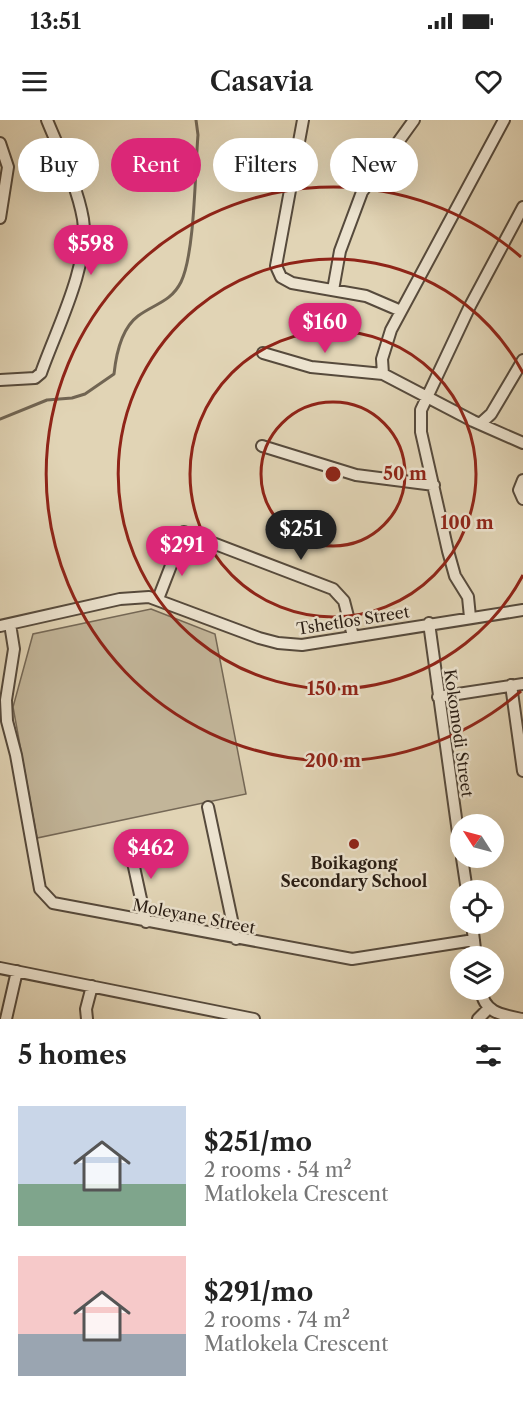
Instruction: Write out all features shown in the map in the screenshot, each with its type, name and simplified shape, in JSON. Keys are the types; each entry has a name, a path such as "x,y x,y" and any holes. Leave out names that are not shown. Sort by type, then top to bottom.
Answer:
{"street":[{"path":"0,380 35,378 41,373 76,278 83,244 83,220 47,120"},
{"path":"303,120 276,266 280,277 292,283 366,296 401,311"},
{"path":"333,290 340,251 362,192 414,120"},
{"path":"383,374 382,359 391,330 504,120"},
{"path":"0,143 8,167 0,218"},
{"path":"470,617 468,597 455,576 448,551 422,432 421,410 470,306 523,207"},
{"path":"263,353 311,367 383,374 428,395 480,424 523,443"},
{"path":"480,424 491,414 523,360"},
{"path":"262,446 356,475 434,485"},
{"path":"523,480 519,490 523,499"},
{"path":"158,599 184,532 333,589 344,601 353,636"},
{"name":"Tshetlos Street","path":"5,625 138,596 158,599 278,643 302,645 429,623 523,610"},
{"name":"Kokomodi Street","path":"429,623 455,814"},
{"name":"Moleyane Street","path":"5,625 14,649 6,700 7,721 16,755 40,889 47,899 61,906 352,959 474,940"},
{"path":"438,697 523,684"},
{"path":"511,685 523,771"},
{"path":"208,807 236,939"},
{"path":"129,844 146,922"},
{"path":"473,934 475,946"},
{"path":"0,968 254,1019"},
{"path":"6,1019 17,971"},
{"path":"87,1019 86,1009 92,986"},
{"path":"483,1000 495,1013 522,1019"},
{"path":"478,1019 489,1008"}],"shaded area":[{"path":"151,609 215,634 246,794 37,838 13,707 33,634"}],"waterway":[{"path":"0,419 47,400 72,398 85,394 114,374 118,350 132,321 177,289 186,269 192,232 198,135 196,120"}],"place":[{"name":"Boikagong Secondary School","path":"354,844"}]}
